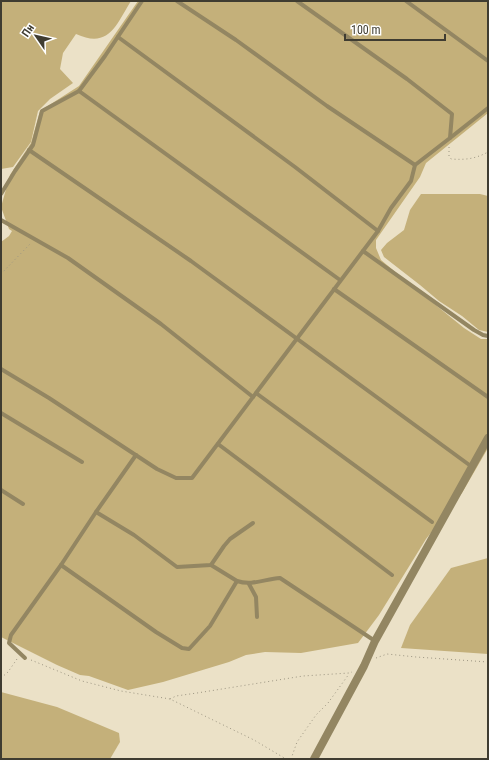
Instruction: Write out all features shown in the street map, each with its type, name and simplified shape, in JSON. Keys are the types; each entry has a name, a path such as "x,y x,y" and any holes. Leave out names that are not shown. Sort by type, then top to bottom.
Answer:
{"street":[{"path":"314,759 364,666 375,641 488,438"}],"lane":[{"path":"1,194 33,145 42,110 79,91 142,1"},
{"path":"178,1 327,106 415,165"},
{"path":"297,1 407,79 452,114 450,138"},
{"path":"406,1 488,61"},
{"path":"118,37 295,167 378,231"},
{"path":"79,91 340,280"},
{"path":"1,369 49,398 157,469 176,478 192,478 378,231 411,181 415,165 488,108"},
{"path":"30,150 191,261 468,464"},
{"path":"1,220 68,258 161,324 253,397"},
{"path":"363,251 474,330 483,336 488,336"},
{"path":"334,289 488,396"},
{"path":"256,393 432,522"},
{"path":"1,413 82,462"},
{"path":"218,444 392,574"},
{"path":"25,658 9,643 11,635 136,455"},
{"path":"1,490 23,504"},
{"path":"96,512 134,535 177,566 211,565 237,581 249,584 280,578 375,641"},
{"path":"211,565 230,539 253,523"},
{"path":"61,565 156,632 182,648 190,649 210,626 237,581"},
{"path":"249,584 256,596 257,617"}],"path":[{"path":"450,138 449,156 451,159 472,159 488,152"},
{"path":"1,274 26,249 34,238"},
{"path":"375,658 387,654 488,662"},
{"path":"1,678 8,672 17,658 25,658 82,681 121,691 170,699 254,740 286,759"},
{"path":"170,699 176,696 296,677 350,673 364,666"},
{"path":"291,759 297,742 316,715 328,703 350,673"}],"shaded area":[{"path":"1,1 131,1 116,26 104,36 96,39 87,38 76,34 63,53 60,69 73,83 50,99 38,111 31,142 13,167 1,169"},
{"path":"138,1 488,1 488,113 426,163 420,177 376,240 376,248 381,260 407,284 464,328 481,339 488,339 488,448 462,493 426,539 379,615 358,643 301,653 265,652 246,655 229,662 163,682 128,690 89,676 80,675 1,637 1,242 9,236 12,231 9,229 1,207 10,175 31,143 40,111 79,86"},
{"path":"421,194 480,194 488,196 488,332 479,330 462,316 439,301 384,257 381,250 387,243 404,230 410,210"},
{"path":"488,558 488,654 401,648 410,625 451,568"},
{"path":"1,692 57,707 119,733 120,742 110,759 1,759"}]}
